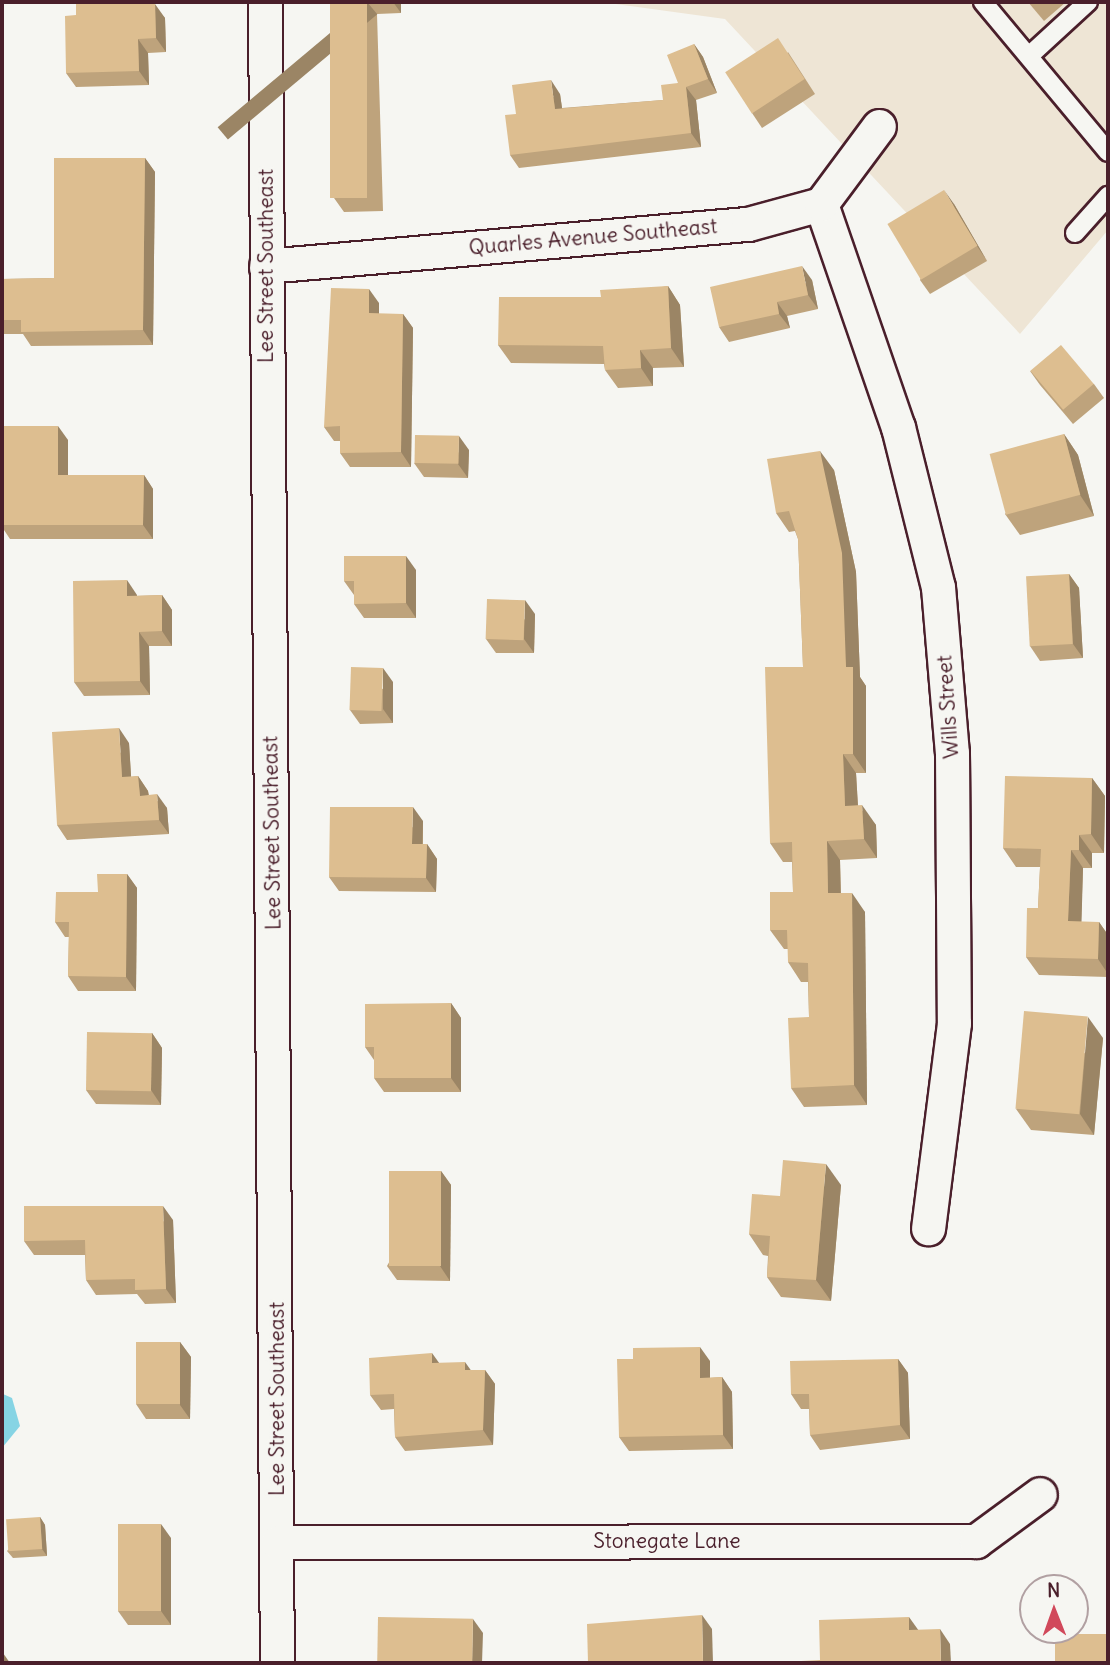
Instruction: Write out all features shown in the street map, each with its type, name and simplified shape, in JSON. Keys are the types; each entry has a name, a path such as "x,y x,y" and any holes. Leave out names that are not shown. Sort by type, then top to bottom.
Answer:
{"street":[{"name":"Lee Street Southeast","path":"265,2 277,1663"},
{"path":"821,204 879,126"},
{"name":"Quarles Avenue Southeast","path":"266,266 748,224 821,204"},
{"name":"Wills Street","path":"821,204 898,427 938,587 952,753 954,1023 928,1228"},
{"name":"Stonegate Lane","path":"278,1542 976,1541 1040,1494"}],"lane":[{"path":"1029,57 1088,2"},
{"path":"986,5 1108,152"},
{"path":"1076,233 1108,196"}],"shaded area":[{"path":"601,2 1108,2 1108,230 1020,334 725,19"}],"water":[{"path":"3,1394 12,1398 20,1426 2,1448"}],"building":[{"path":"76,2 155,4 156,38 138,39 139,71 66,73 65,16 76,15"},
{"path":"330,2 367,2 367,198 330,198"},
{"path":"778,38 805,79 752,113 725,72"},
{"path":"694,44 708,79 686,87 691,133 510,155 505,115 516,114 512,85 551,80 555,109 663,100 661,85 678,83 667,55"},
{"path":"54,158 145,158 143,330 21,332 21,320 2,320 2,279 54,278"},
{"path":"944,190 977,246 921,280 887,224"},
{"path":"802,266 808,295 777,302 779,314 719,327 710,287"},
{"path":"668,286 671,348 640,350 641,368 605,370 603,346 498,345 499,297 601,297 600,290"},
{"path":"331,288 369,289 369,313 403,314 401,452 340,453 340,426 324,427"},
{"path":"1061,345 1094,384 1063,410 1030,371"},
{"path":"2,426 58,426 58,475 144,475 143,525 2,525"},
{"path":"1064,434 1080,495 1006,515 990,454"},
{"path":"415,435 459,436 459,464 415,463"},
{"path":"820,451 842,553 846,667 853,667 853,754 843,754 845,806 862,805 864,839 827,841 828,893 852,893 854,1085 791,1088 788,1018 809,1017 808,963 788,962 787,930 770,930 770,892 793,892 792,842 770,843 765,667 803,667 798,539 789,511 776,513 767,459"},
{"path":"344,556 406,556 406,603 354,604 354,581 344,581"},
{"path":"1069,574 1073,644 1030,646 1026,576"},
{"path":"127,580 127,596 162,595 162,631 139,632 140,681 74,682 73,581"},
{"path":"487,599 525,600 524,640 486,639"},
{"path":"351,667 383,668 381,711 349,710"},
{"path":"119,728 122,777 138,776 140,796 157,794 159,820 57,825 52,732"},
{"path":"1005,776 1092,778 1091,834 1079,835 1079,850 1071,850 1068,921 1099,922 1098,959 1026,957 1027,908 1038,908 1041,849 1003,848"},
{"path":"330,807 413,807 412,844 427,844 426,878 329,877"},
{"path":"97,874 127,874 126,977 68,976 69,922 55,922 56,892 98,892"},
{"path":"451,1003 451,1078 374,1078 374,1047 365,1047 365,1004"},
{"path":"1024,1011 1088,1017 1079,1114 1015,1109"},
{"path":"87,1032 152,1033 151,1091 86,1090"},
{"path":"783,1160 826,1164 816,1280 767,1277 770,1236 749,1234 752,1194 780,1196"},
{"path":"389,1171 441,1171 441,1266 389,1266"},
{"path":"24,1206 163,1206 166,1289 135,1290 135,1279 86,1280 85,1240 24,1241"},
{"path":"136,1342 180,1342 180,1404 136,1404"},
{"path":"700,1347 700,1378 722,1377 723,1435 619,1437 617,1359 633,1359 633,1348"},
{"path":"432,1353 432,1363 465,1362 465,1370 485,1370 483,1430 395,1437 394,1394 370,1395 369,1358"},
{"path":"898,1359 900,1425 810,1435 809,1394 791,1394 790,1361"},
{"path":"40,1517 42,1549 8,1551 6,1519"},
{"path":"118,1524 161,1524 161,1611 118,1611"},
{"path":"702,1615 703,1663 588,1663 587,1624"},
{"path":"378,1617 473,1619 472,1663 377,1663"},
{"path":"909,1617 909,1630 940,1629 941,1663 801,1663 820,1660 819,1620"},
{"path":"1089,1634 1108,1634 1108,1663 1055,1663 1055,1644 1089,1644"}]}
